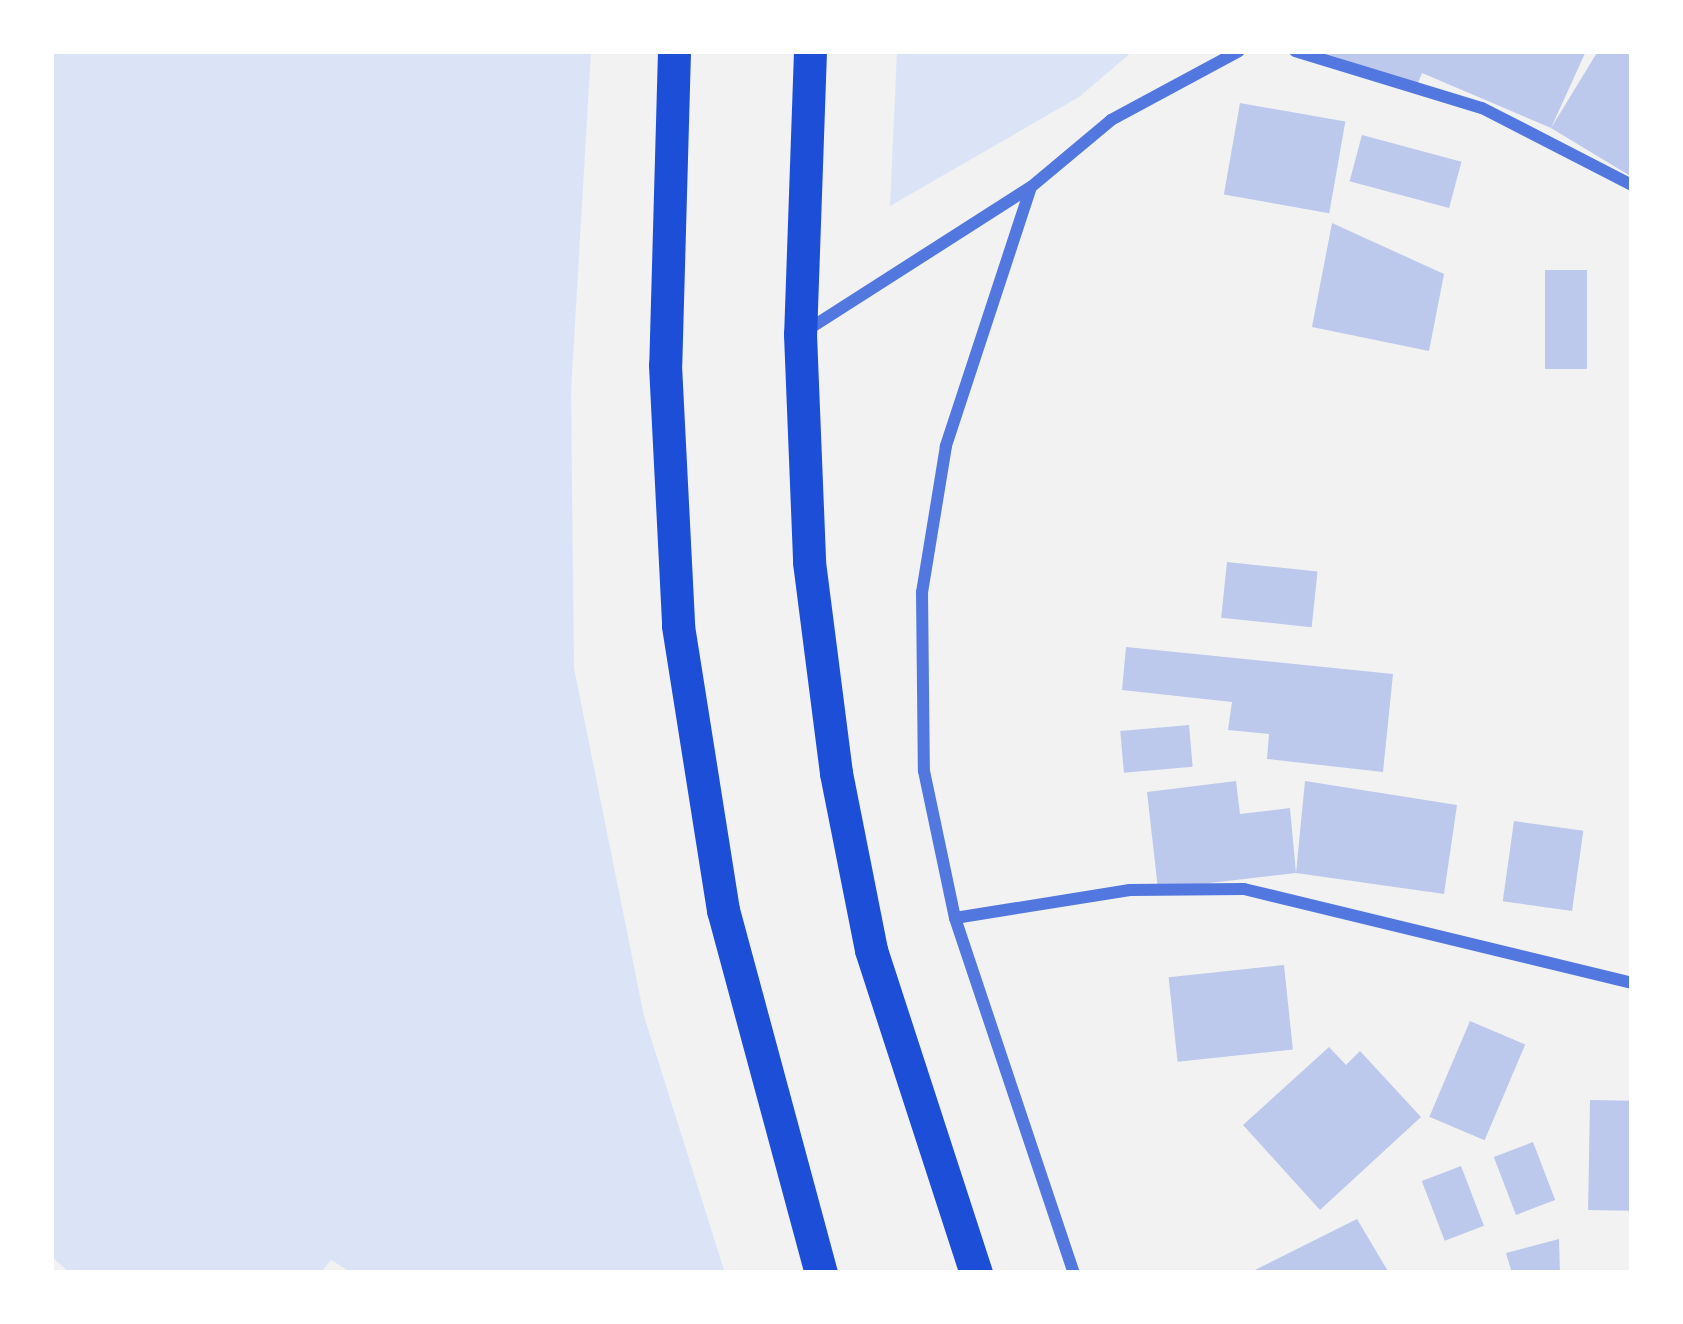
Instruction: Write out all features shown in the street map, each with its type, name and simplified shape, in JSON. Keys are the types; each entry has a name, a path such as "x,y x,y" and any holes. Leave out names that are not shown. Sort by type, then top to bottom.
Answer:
{"highway":[{"path":"674,51 665,365 678,626 723,910 820,1273"},
{"path":"810,51 800,334 809,562 836,772 872,950 976,1273"}],"street":[{"path":"800,334 1031,187 1111,120 1239,51"},
{"path":"1295,51 1482,109 1632,184"},
{"path":"1031,187 946,446 922,592 924,770 955,917 1073,1273"},
{"path":"955,917 1130,890 1244,889 1632,983"}],"shaded area":[{"path":"51,51 591,51 571,392 574,668 644,1016 725,1273 352,1273 331,1260 321,1273 70,1273 51,1256"},
{"path":"897,51 1133,51 1079,97 890,206"}],"building":[{"path":"1318,51 1586,51 1551,128 1422,73 1417,85"},
{"path":"1598,51 1632,51 1632,177 1551,128"},
{"path":"1240,103 1345,122 1329,213 1224,195"},
{"path":"1362,135 1461,162 1449,208 1350,181"},
{"path":"1332,223 1444,274 1429,351 1312,327"},
{"path":"1545,270 1587,270 1587,369 1545,369"},
{"path":"1227,562 1318,572 1312,627 1221,618"},
{"path":"1126,647 1393,674 1383,772 1267,759 1269,734 1228,730 1232,702 1122,690"},
{"path":"1189,725 1193,767 1124,773 1120,731"},
{"path":"1236,781 1240,814 1290,808 1296,873 1158,889 1147,792"},
{"path":"1305,781 1457,805 1444,894 1296,873"},
{"path":"1514,821 1583,831 1572,911 1503,901"},
{"path":"1284,965 1293,1050 1178,1062 1169,977"},
{"path":"1470,1021 1525,1044 1485,1140 1429,1117"},
{"path":"1329,1047 1346,1065 1360,1051 1421,1117 1320,1210 1243,1125"},
{"path":"1590,1100 1632,1101 1630,1211 1588,1210"},
{"path":"1533,1142 1555,1200 1516,1215 1494,1157"},
{"path":"1461,1166 1484,1226 1445,1241 1422,1181"},
{"path":"1357,1219 1389,1273 1249,1273"},
{"path":"1559,1239 1560,1273 1512,1273 1506,1253"}]}
